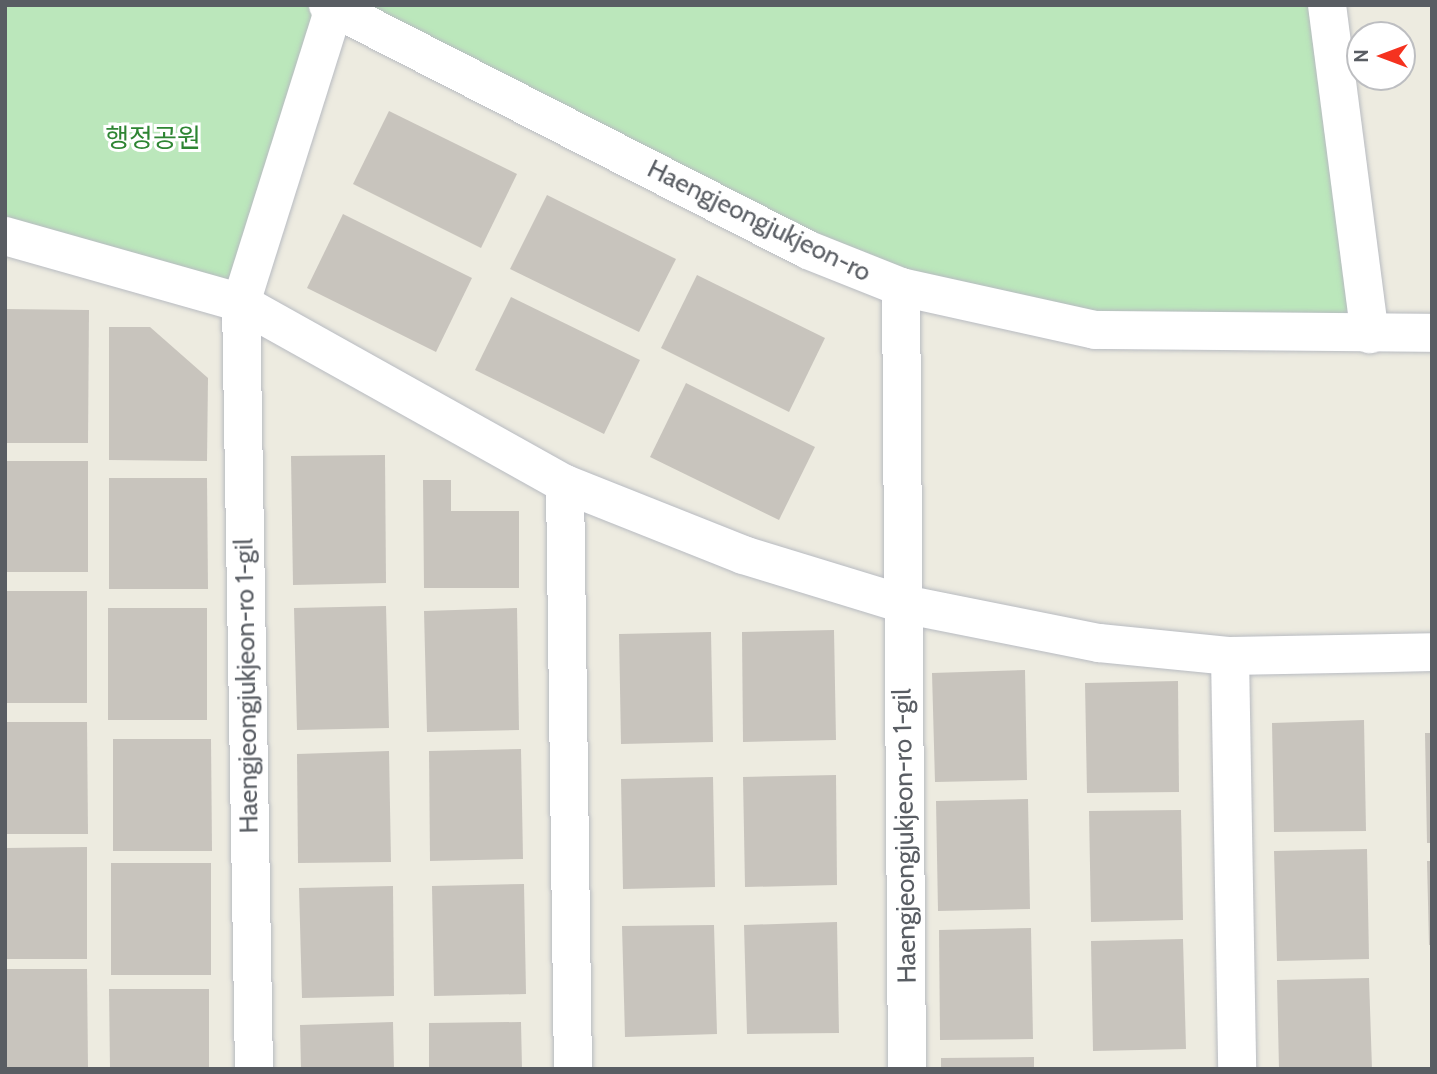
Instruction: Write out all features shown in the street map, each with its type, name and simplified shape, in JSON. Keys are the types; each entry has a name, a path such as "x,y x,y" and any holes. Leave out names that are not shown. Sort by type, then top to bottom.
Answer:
{"street":[{"path":"1327,5 1370,334"},
{"name":"Haengjeongjukjeon-ro","path":"332,6 808,250 901,287 1095,330 1432,333"},
{"name":"Haengjeongjukjeon-ro 1-gil","path":"254,1069 241,303 332,6"},
{"path":"5,236 241,303 565,484 743,555 902,604 1100,643 1230,656 1432,652"},
{"name":"Haengjeongjukjeon-ro 1-gil","path":"901,287 907,1069"},
{"path":"565,484 573,1069"},
{"path":"1230,656 1237,1069"}],"green space":[{"name":"행정공원","path":"5,5 1327,5 1370,334 1194,336 901,287 335,7 241,303 5,236"}],"building":[{"path":"389,111 517,174 481,248 353,184"},
{"path":"547,195 676,259 639,332 510,269"},
{"path":"343,214 472,278 436,352 307,288"},
{"path":"697,275 825,338 789,412 661,348"},
{"path":"511,297 640,360 604,434 475,370"},
{"path":"5,309 89,310 88,443 5,443"},
{"path":"109,327 150,327 208,378 207,461 109,460"},
{"path":"686,383 815,447 779,520 650,457"},
{"path":"385,455 386,583 293,585 291,456"},
{"path":"5,461 88,461 88,572 5,572"},
{"path":"109,478 207,478 208,589 109,589"},
{"path":"423,480 451,480 451,511 519,511 519,588 424,588"},
{"path":"5,591 87,591 87,703 5,703"},
{"path":"386,606 389,728 297,730 294,608"},
{"path":"108,608 207,608 207,720 108,720"},
{"path":"517,608 519,730 427,732 424,611"},
{"path":"834,630 836,740 743,742 742,632"},
{"path":"711,632 713,742 621,744 619,634"},
{"path":"1025,670 1027,780 935,782 932,673"},
{"path":"1178,681 1179,792 1087,793 1085,683"},
{"path":"1364,720 1366,831 1274,832 1272,723"},
{"path":"5,722 87,722 88,834 5,834"},
{"path":"1425,733 1432,733 1432,843 1427,843"},
{"path":"113,739 211,739 212,851 113,851"},
{"path":"521,749 523,859 430,861 429,751"},
{"path":"389,751 391,862 298,863 297,754"},
{"path":"836,775 837,885 745,887 743,777"},
{"path":"713,777 715,887 623,889 621,779"},
{"path":"1028,799 1030,909 938,911 936,801"},
{"path":"1181,810 1183,920 1091,922 1089,811"},
{"path":"87,847 87,959 5,959 5,848"},
{"path":"1367,849 1369,959 1277,961 1274,851"},
{"path":"1427,861 1432,861 1432,945 1429,945"},
{"path":"111,863 211,863 211,975 111,975"},
{"path":"524,884 526,994 434,996 432,886"},
{"path":"393,886 394,996 302,998 299,888"},
{"path":"837,922 839,1033 747,1034 744,925"},
{"path":"714,925 717,1034 625,1037 622,926"},
{"path":"1031,928 1033,1039 940,1040 939,930"},
{"path":"1183,939 1186,1049 1093,1051 1091,941"},
{"path":"5,969 87,969 88,1069 5,1069"},
{"path":"1369,978 1372,1069 1279,1069 1277,980"},
{"path":"109,989 209,989 209,1069 110,1069"},
{"path":"393,1022 394,1069 301,1069 300,1025"},
{"path":"521,1022 522,1069 429,1069 429,1023"},
{"path":"1034,1057 1034,1069 941,1069 941,1058"}]}
